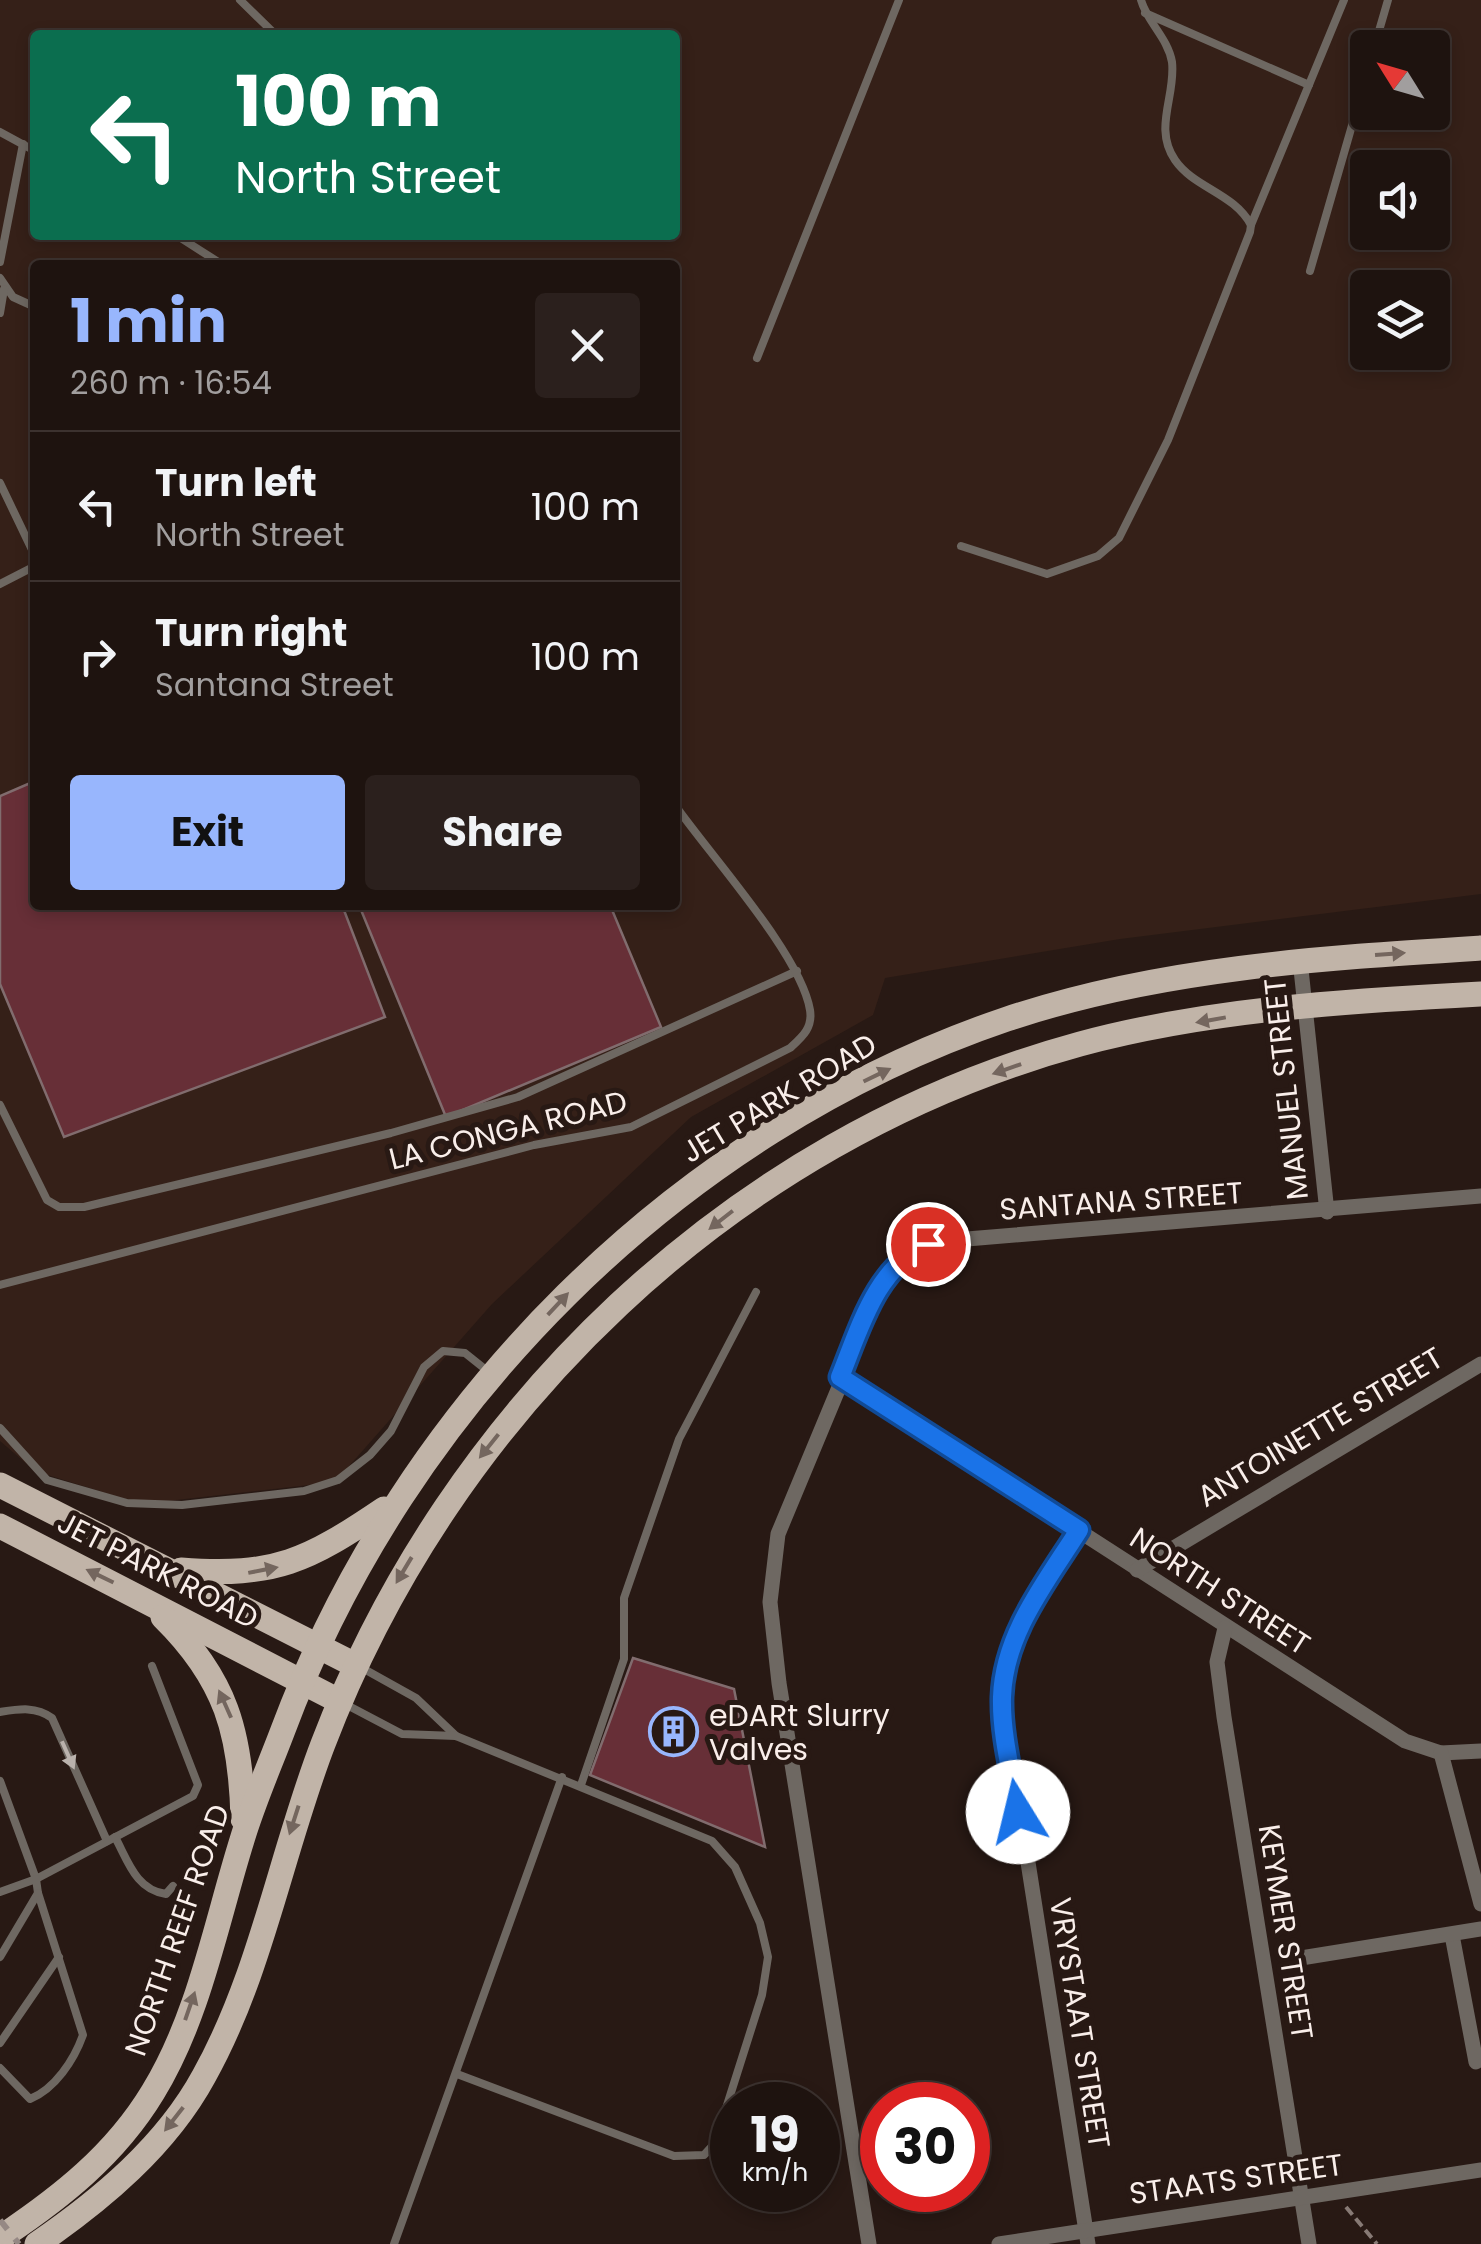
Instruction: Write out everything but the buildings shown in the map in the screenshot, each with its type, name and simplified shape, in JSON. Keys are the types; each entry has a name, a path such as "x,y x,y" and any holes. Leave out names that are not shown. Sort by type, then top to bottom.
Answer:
{"main road":[{"name":"JET PARK ROAD","path":"317,1644 394,1502 493,1376 566,1295 631,1234 706,1175 839,1094 920,1054 1006,1020 1105,992 1300,960 1481,948"},
{"path":"355,1665 398,1580 456,1488 539,1385 632,1290 738,1207 855,1136 965,1083 1080,1044 1308,1004 1481,994"},
{"name":"JET PARK ROAD","path":"0,1485 355,1665"},
{"path":"166,1568 242,1573 291,1563 331,1546 394,1502"},
{"name":"JET PARK ROAD","path":"0,1526 339,1701"},
{"path":"147,1601 205,1666 228,1709 242,1766 244,1834"},
{"name":"NORTH REEF ROAD","path":"37,2244 154,2090 181,2034 244,1834 317,1644"},
{"name":"NORTH REEF ROAD","path":"0,2238 67,2208 141,2158 203,2080 232,2018 296,1813 355,1665"}],"street":[{"name":"MANUEL STREET","path":"1300,960 1308,1004 1328,1212"},
{"name":"SANTANA STREET","path":"869,2244 779,1684 770,1602 778,1534 840,1377 882,1284 898,1262 928,1244 1481,1196"},
{"name":"ANTOINETTE STREET","path":"1138,1570 1481,1364"},
{"name":"NORTH STREET","path":"840,1377 1405,1741 1441,1752 1481,1751"},
{"name":"VRYSTAAT STREET","path":"1079,1530 1022,1620 1002,1698 1087,2236"},
{"name":"KEYMER STREET","path":"1226,1628 1218,1662 1222,1700 1309,2244"},
{"path":"1441,1752 1481,1904"},
{"path":"1300,1958 1481,1929"},
{"path":"1452,1935 1476,2062"},
{"name":"STAATS STREET","path":"1000,2244 1087,2236 1300,2196 1481,2170"}],"lane":[{"path":"240,0 271,30"},
{"path":"757,358 899,0"},
{"path":"1141,0 1171,58 1166,139 1177,163 1237,204 1251,225"},
{"path":"960,546 1048,574 1098,556 1119,538 1168,440 1344,0"},
{"path":"1379,30 1388,0"},
{"path":"1145,13 1308,85"},
{"path":"1310,270 1351,130"},
{"path":"0,132 30,148"},
{"path":"0,262 22,144"},
{"path":"184,240 216,260"},
{"path":"0,278 4,289 0,313"},
{"path":"4,289 30,304"},
{"path":"0,483 30,547"},
{"path":"0,584 30,569"},
{"name":"LA CONGA ROAD","path":"0,1285 534,1145 631,1127 790,1048 807,1032 811,1012 797,971 680,812"},
{"path":"0,1105 47,1200 59,1206 84,1207 391,1134 518,1097 797,971"},
{"path":"581,1784 624,1660 624,1598 679,1439 756,1292"},
{"path":"0,1428 40,1476 91,1496 156,1506 248,1498 321,1487 351,1471 391,1431 424,1367 444,1351 465,1353 493,1376"},
{"path":"355,1665 416,1698 456,1736"},
{"path":"0,1892 174,1810 194,1796 198,1785 152,1666"},
{"path":"339,1701 402,1734 456,1736 712,1840 735,1867 767,1941 765,1981 715,2143 698,2157 674,2156 457,2074"},
{"path":"0,1712 22,1708 42,1711 52,1718 111,1839 140,1882 154,1892 166,1894 173,1886"},
{"path":"394,2244 562,1777"},
{"path":"0,1781 36,1878 83,2035 77,2052 45,2093 30,2099 0,2068"},
{"path":"0,1957 38,1893"},
{"path":"0,2044 59,1957"}],"path":[{"path":"1334,2192 1378,2244"}],"shaded area":[{"path":"0,0 1481,0 1481,894 1120,939 885,978 873,1015 691,1117 492,1304 335,1482 141,1504 35,1471 0,1441"}],"railway":[{"path":"0,2220 19,2244"}],"place":[{"name":"eDARt Slurry Valves","path":"674,1732"}],"route":[{"path":"928,1244 898,1262 882,1284 840,1377 1079,1530 1022,1620 1006,1671 1002,1698 1018,1812"}]}
